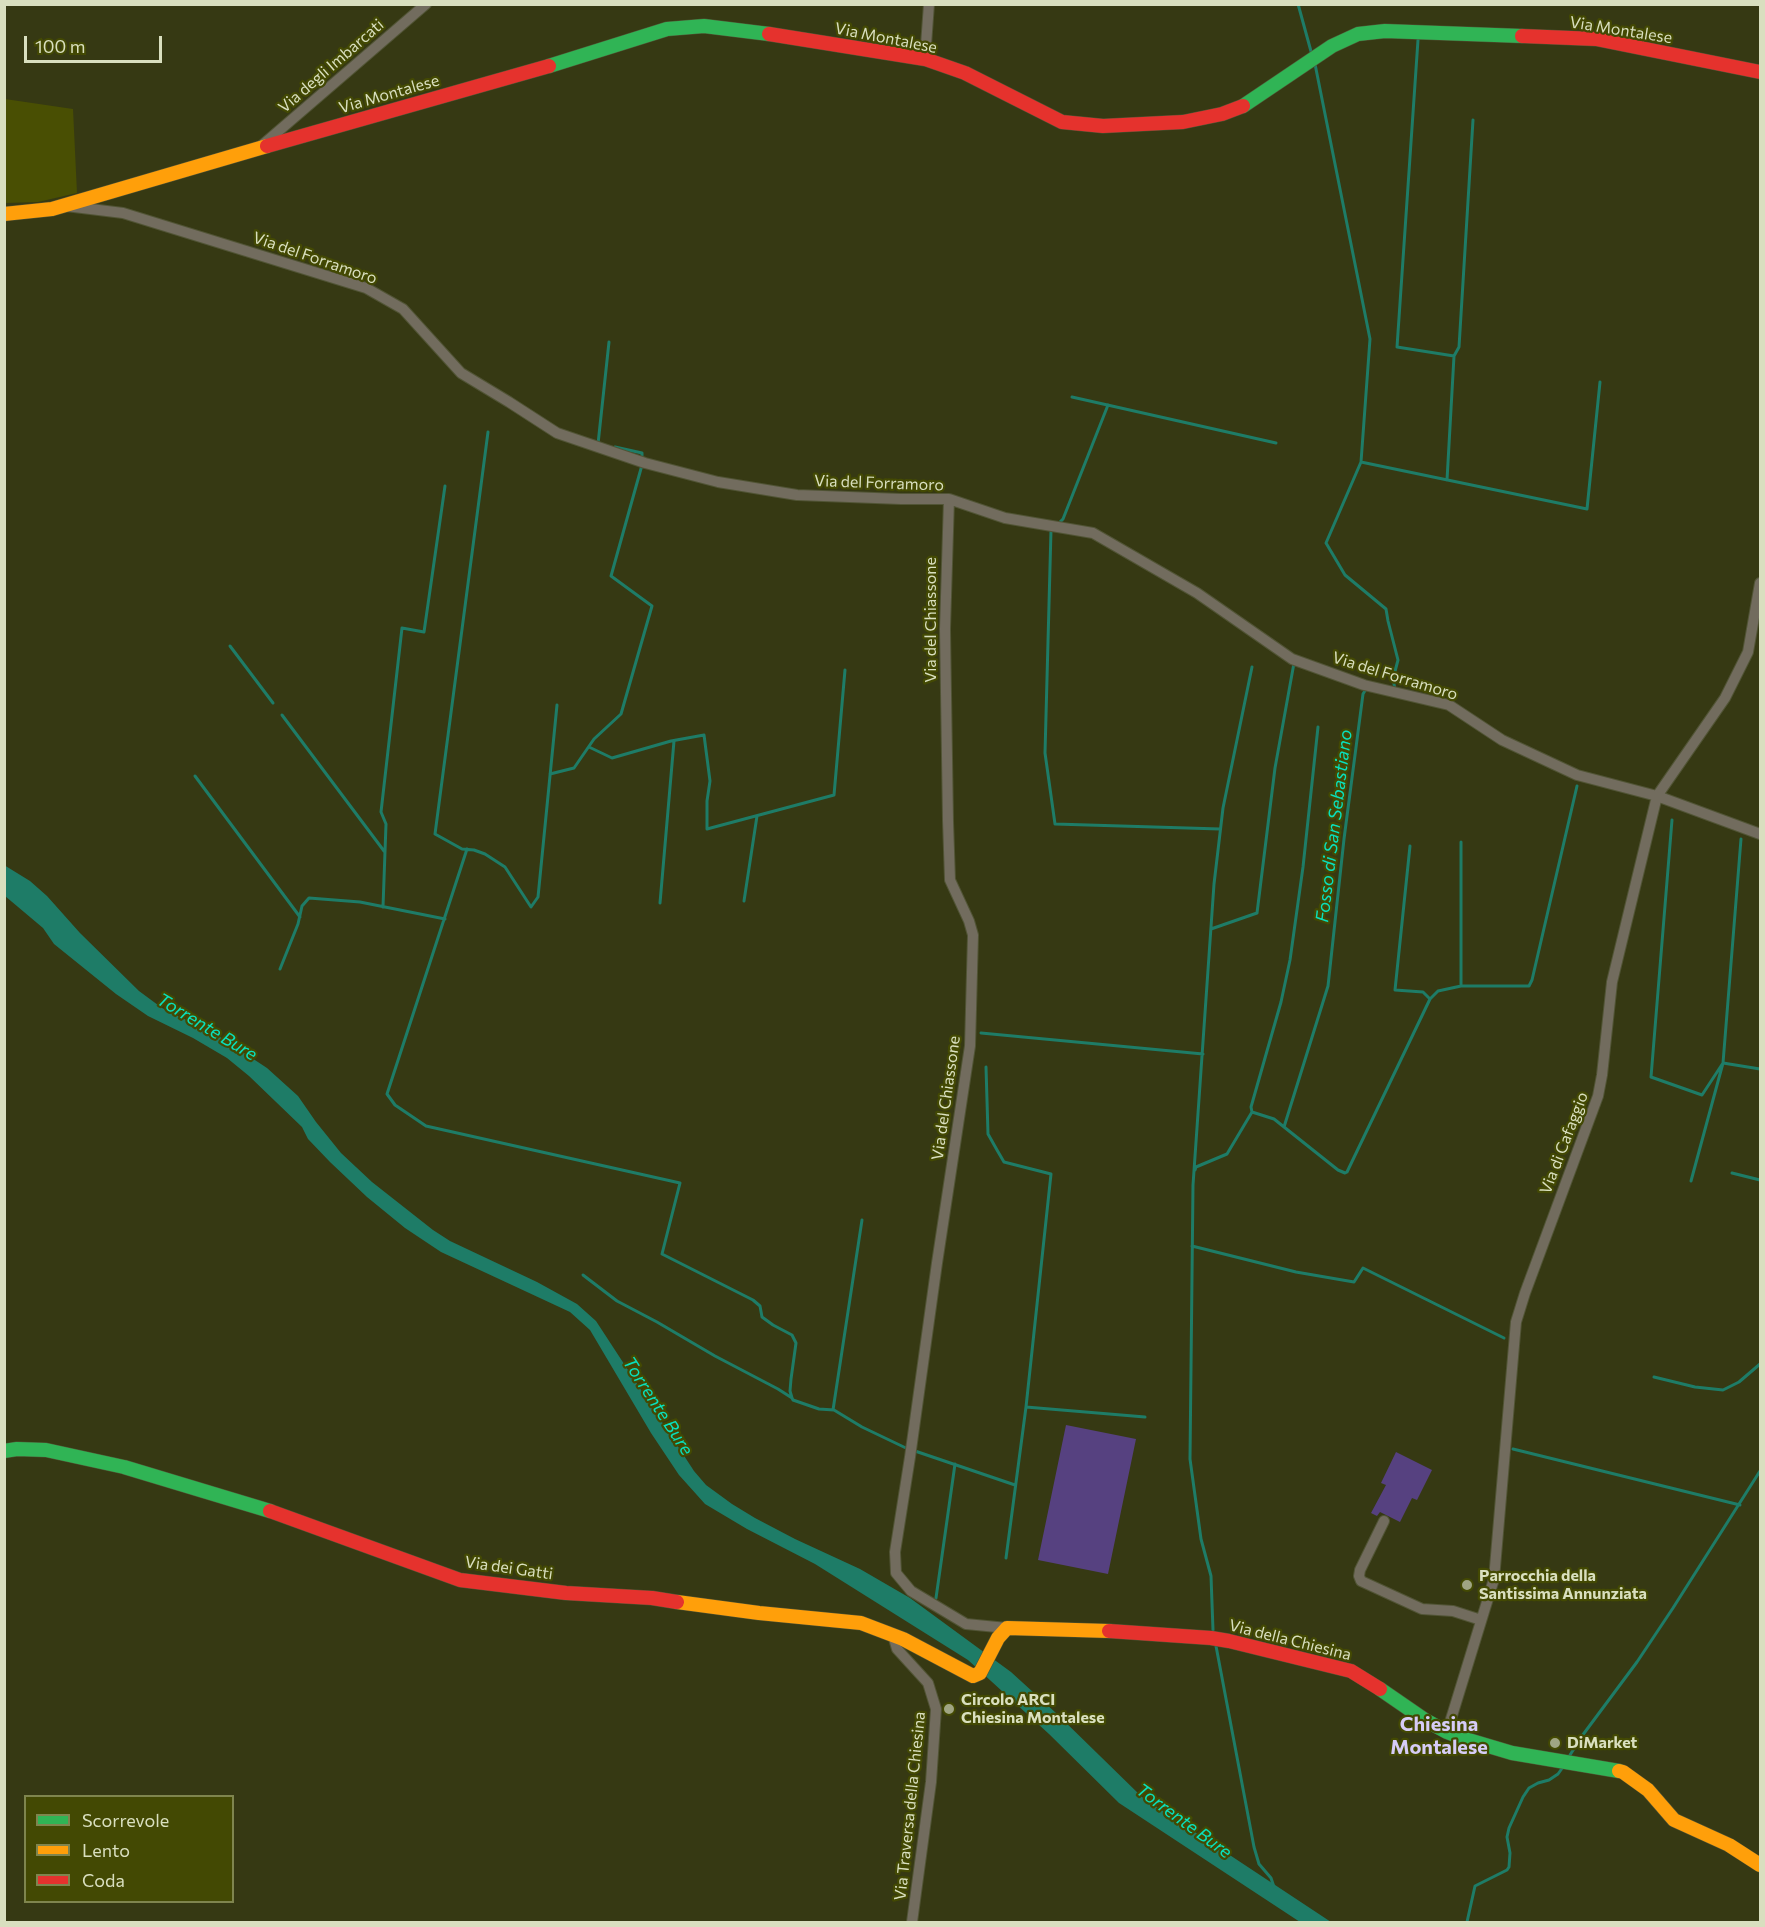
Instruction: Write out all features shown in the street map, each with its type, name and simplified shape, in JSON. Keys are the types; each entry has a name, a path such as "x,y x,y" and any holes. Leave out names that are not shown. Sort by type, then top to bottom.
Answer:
{"street":[{"name":"Via degli Imbarcati","path":"257,150 426,4"},
{"path":"925,59 928,4"},
{"name":"Via Montalese","path":"4,214 35,212 65,206 538,69 667,28 704,26 925,59 965,73 1062,122 1103,126 1183,122 1222,114 1244,106 1332,46 1358,34 1385,30 1596,39 1761,72"},
{"name":"Via del Forramoro","path":"65,206 123,213 366,288 404,309 461,373 557,434 634,459 718,482 796,495 949,499 1005,518 1093,533 1197,593 1292,659 1364,685 1449,705 1502,740 1577,775 1658,796 1761,834"},
{"name":"Via del Chiassone","path":"949,499 945,629 949,857 950,880 973,935 971,1035 895,1552 896,1573 911,1591 966,1624 1007,1628"},
{"name":"Via di Cafaggio","path":"1447,1732 1494,1579 1506,1462 1516,1322 1598,1096 1612,982 1658,796 1725,698 1748,652 1761,583"},
{"name":"Via dei Gatti","path":"4,1450 46,1450 124,1467 265,1509 460,1580 566,1593 640,1597 759,1613 851,1621 893,1635 973,1676 980,1672 998,1638 1007,1628"},
{"path":"1384,1521 1361,1567 1359,1576 1361,1581 1422,1608 1453,1611 1481,1620"},
{"name":"Via della Chiesina","path":"1007,1628 1073,1629 1211,1638 1351,1671 1447,1732 1512,1753 1623,1772 1648,1790 1674,1820 1729,1845 1761,1865"},
{"name":"Via Traversa della Chiesina","path":"893,1635 900,1653 928,1683 936,1709 931,1782 912,1923"}],"shaded area":[{"path":"5,99 73,109 77,193 38,202 5,203"},
{"path":"1066,1425 1136,1439 1108,1574 1038,1560"},
{"path":"1396,1452 1432,1470 1417,1500 1412,1498 1400,1522 1380,1512 1377,1516 1371,1513 1386,1485 1381,1483"}],"water":[{"path":"4,865 30,881 47,896 80,933 139,991 162,1008 217,1035 267,1068 298,1096 341,1153 372,1182 433,1230 450,1241 537,1282 577,1304 596,1321 694,1471 706,1485 755,1518 860,1569 910,1598 1011,1672 1142,1797 1331,1922 1300,1922 1119,1803 1049,1734 968,1660 815,1564 747,1529 705,1504 679,1475 651,1433 590,1330 570,1312 441,1252 405,1228 367,1197 330,1162 308,1139 302,1127 227,1058 148,1016 116,994 54,944 43,928 5,896"}],"waterway":[{"path":"1298,4 1312,55"},
{"path":"1418,40 1397,347 1454,356"},
{"path":"1315,64 1370,339 1361,462 1326,543 1345,575 1386,609 1398,660 1393,679 1395,689"},
{"path":"1447,480 1454,356 1459,347 1473,120"},
{"path":"600,444 598,444 609,342"},
{"path":"1361,462 1587,509 1600,382"},
{"path":"1072,397 1276,443"},
{"path":"1058,524 1063,519 1108,405"},
{"path":"488,432 435,834 462,849 485,854 505,867 531,907 538,897 557,705"},
{"path":"615,447 642,453 642,458"},
{"path":"550,774 574,768 594,739 621,714 652,606 611,576 642,465"},
{"path":"383,907 386,824 381,812 402,628 424,632 445,486"},
{"path":"1051,530 1045,753 1055,824 1220,829"},
{"path":"230,646 273,703"},
{"path":"1211,929 1257,913 1275,768 1294,663"},
{"path":"1213,1630 1211,1576 1201,1539 1190,1459 1193,1185 1214,884 1223,808 1252,667"},
{"path":"589,747 612,758 671,741 704,735 710,781 707,829 834,795 845,670"},
{"name":"Fosso di San Sebastiano","path":"1284,1127 1328,986 1344,839 1363,694 1366,689"},
{"path":"282,715 384,851"},
{"path":"1252,1112 1251,1107 1281,1002 1290,960 1303,867 1318,727"},
{"path":"660,903 674,741"},
{"path":"195,776 300,917"},
{"path":"1252,1112 1274,1119 1338,1170 1347,1172 1430,999 1438,991 1461,986 1529,986 1577,786"},
{"path":"744,901 757,816"},
{"path":"1672,820 1651,1077 1702,1095 1723,1063"},
{"path":"1691,1181 1723,1063 1741,839"},
{"path":"1461,842 1461,986"},
{"path":"1410,846 1395,990 1423,992 1430,999"},
{"path":"467,849 387,1094 395,1105 426,1126 680,1183 662,1254 753,1300 760,1306 762,1317 792,1335 796,1343 790,1391 792,1398"},
{"path":"280,969 298,924 302,906 309,898 360,902 445,919"},
{"path":"981,1033 1203,1054"},
{"path":"1723,1063 1760,1069"},
{"path":"986,1067 988,1134 1004,1162 1051,1174 1026,1407 1006,1558"},
{"name":"Fosso di San Sebastiano","path":"1195,1170 1196,1167 1227,1154 1252,1112"},
{"path":"1732,1173 1760,1180"},
{"path":"833,1410 862,1220"},
{"path":"1192,1246 1296,1272 1354,1282 1363,1268 1504,1338"},
{"path":"583,1275 617,1301 778,1389 793,1400 819,1409 834,1410 862,1427 908,1449"},
{"path":"1654,1377 1695,1387 1723,1390 1739,1382 1760,1364"},
{"path":"1026,1407 1145,1417"},
{"path":"1513,1449 1740,1505"},
{"path":"915,1451 1015,1485"},
{"path":"936,1598 955,1464"},
{"path":"1570,1755 1637,1662 1760,1471"},
{"path":"1216,1646 1254,1847 1259,1864 1271,1878 1274,1887"},
{"path":"1467,1922 1475,1886 1509,1867 1510,1853 1507,1837 1523,1797 1529,1788 1549,1780 1563,1767"}],"traffic: fast":[{"path":"549,66 667,29 704,26 769,34"},
{"path":"1243,106 1332,46 1358,34 1385,31 1522,36"},
{"path":"4,1451 46,1450 124,1467 270,1511"},
{"path":"1380,1689 1425,1720 1465,1739 1512,1753 1619,1771"}],"traffic: slow":[{"path":"4,214 52,209 267,146"},
{"path":"677,1602 861,1623 903,1639 973,1676 980,1673 998,1638 1007,1628 1109,1631"},
{"path":"1619,1771 1648,1790 1674,1820 1729,1845 1760,1865"}],"traffic: jam":[{"path":"769,34 925,59 965,73 1062,122 1103,126 1183,122 1222,114 1243,106"},
{"path":"1522,36 1596,39 1760,72"},
{"path":"267,146 549,66"},
{"path":"270,1511 460,1580 566,1593 652,1598 677,1602"},
{"path":"1109,1631 1229,1641 1351,1671 1380,1689"}],"place":[{"name":"Parrocchia della Santissima Annunziata","path":"1467,1585"},
{"name":"Circolo ARCI Chiesina Montalese","path":"949,1709"},
{"name":"DiMarket","path":"1555,1743"}],"district":[{"name":"Chiesina Montalese","path":"1439,1736"}],"water label":[{"name":"Torrente Bure","path":"207,1027"},
{"name":"Torrente Bure","path":"658,1406"},
{"name":"Torrente Bure","path":"1184,1821"}]}
